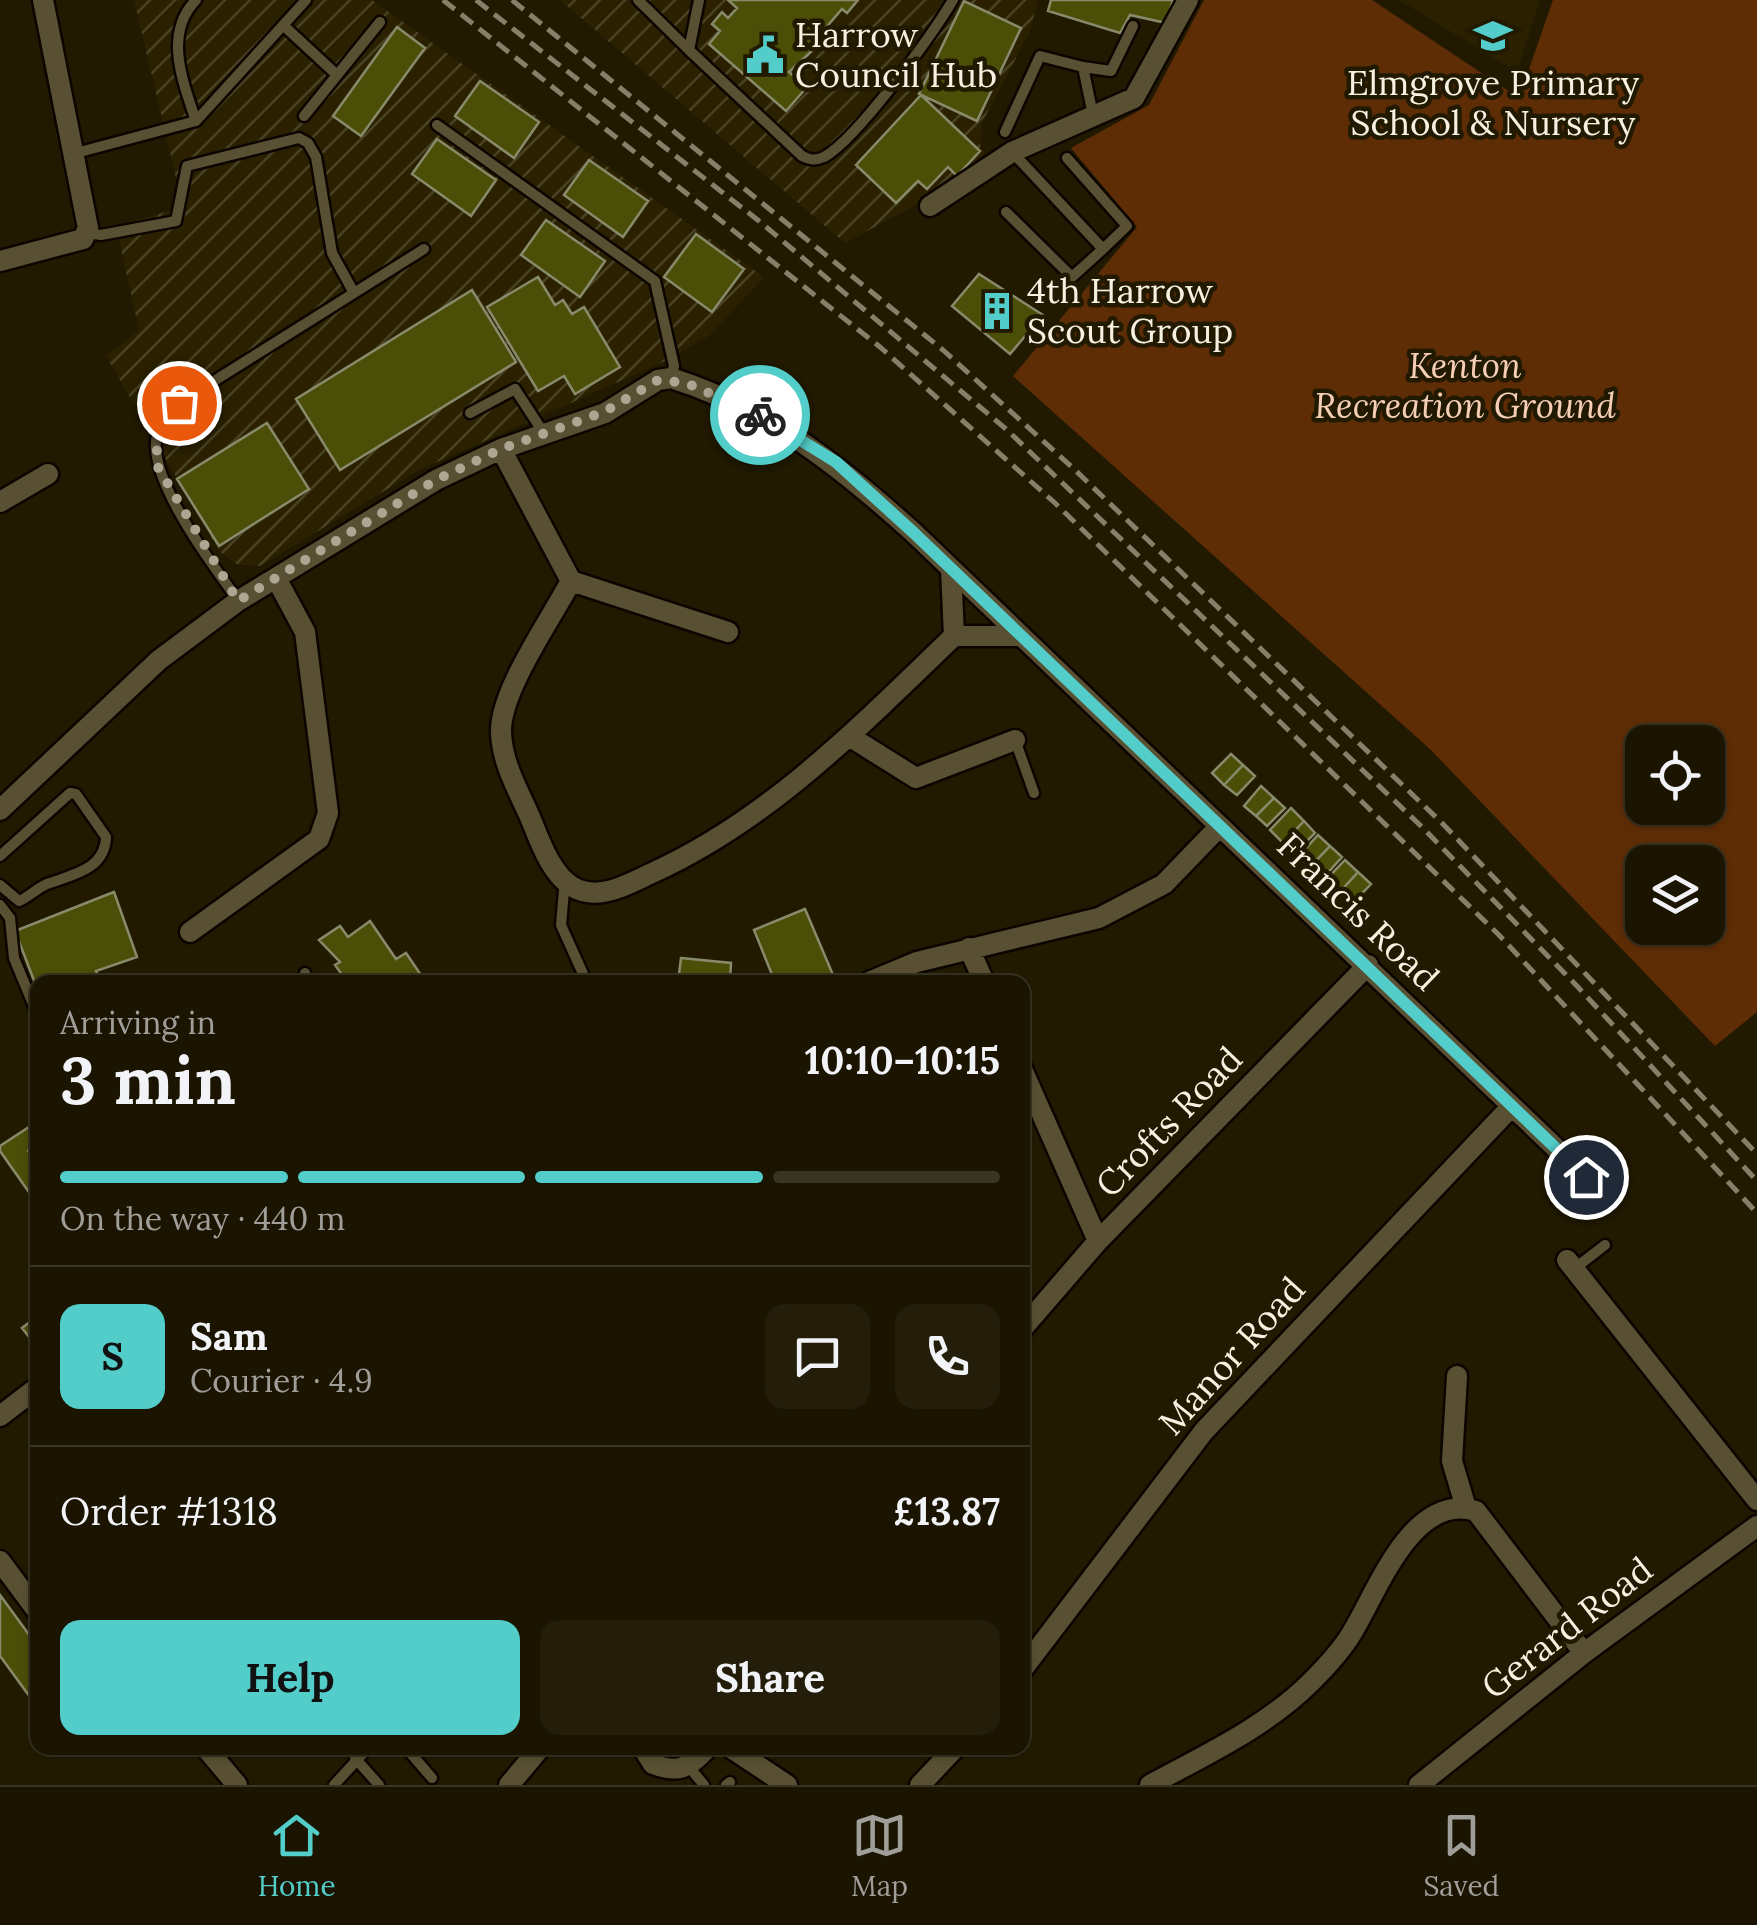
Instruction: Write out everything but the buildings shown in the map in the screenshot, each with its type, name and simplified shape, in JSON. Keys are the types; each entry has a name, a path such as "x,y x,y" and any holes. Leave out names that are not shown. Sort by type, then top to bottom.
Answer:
{"street":[{"path":"0,262 68,246 86,233 87,211 43,0"},
{"path":"930,206 1008,142 1093,115 1141,91 1188,0"},
{"path":"0,810 159,660 238,601 436,480 501,449 604,412 658,380 671,378"},
{"name":"Francis Road","path":"671,378 763,416 836,462 1586,1177 1569,1197"},
{"path":"501,449 570,582 728,632"},
{"path":"0,502 48,474"},
{"path":"951,568 954,636"},
{"path":"190,932 319,839 328,813 305,632 276,578"},
{"path":"570,582 510,697 500,728 504,760 546,854 570,886 593,894 616,889 665,867 751,818 849,736 954,636 1021,636"},
{"path":"849,736 916,778 1015,740"},
{"path":"886,975 969,948 1099,918 1164,884 1220,826"},
{"path":"969,948 981,975"},
{"name":"Crofts Road","path":"1031,1303 1098,1241 1368,966"},
{"path":"1030,1087 1098,1241"},
{"name":"Manor Road","path":"1030,1659 1204,1431 1512,1106"},
{"path":"1571,1265 1757,1500"},
{"path":"1457,1376 1452,1461 1466,1508"},
{"path":"0,1416 30,1392"},
{"path":"1150,1785 1242,1735 1309,1684 1350,1636 1377,1582 1414,1530 1450,1509 1476,1511 1584,1654"},
{"name":"Gerard Road","path":"1420,1785 1584,1654 1757,1526"},
{"path":"0,1561 30,1601"},
{"path":"212,1755 237,1785"},
{"path":"509,1785 534,1755"},
{"path":"648,1755 652,1764 680,1769 698,1755"},
{"path":"742,1755 787,1785"},
{"path":"920,1785 948,1755"}],"lane":[{"path":"196,0 186,10 176,59 196,121"},
{"path":"76,153 196,121 306,0"},
{"path":"638,0 802,156 814,160 826,156 857,126 954,0"},
{"path":"689,50 699,0"},
{"path":"304,116 380,22"},
{"path":"283,25 338,75"},
{"path":"1102,249 1008,142 1040,56 1111,71 1133,26"},
{"path":"1083,67 1093,115"},
{"path":"436,125 655,281 674,366 671,378"},
{"path":"86,233 101,235 176,221 187,166 299,138 308,143 316,157 332,253 354,293"},
{"path":"1006,212 1072,277 1127,226 1068,158"},
{"path":"238,601 169,492 156,464 158,434 179,403 424,250"},
{"path":"470,414 515,389 545,436"},
{"path":"1015,740 1034,793"},
{"path":"0,856 70,793 76,794 106,837 102,854 75,878 44,884 18,901 0,885"},
{"path":"565,878 561,925 584,975"},
{"path":"0,905 10,918 14,958 30,997"},
{"path":"1571,1265 1605,1245"},
{"path":"334,1785 359,1755"},
{"path":"412,1755 432,1778"},
{"path":"355,1758 379,1785"},
{"path":"680,1769 704,1785"}],"shaded area":[{"path":"134,0 372,0 764,277 709,336 661,363 419,470 260,566 238,565 219,551 106,356 139,330 116,226 183,207"},
{"path":"560,0 1038,0 1030,31 982,123 980,146 985,153 960,181 845,243"},
{"name":"Elmgrove Primary School & Nursery","path":"1399,0 1540,0 1517,72"}],"green space":[{"name":"Kenton Recreation Ground","path":"1204,0 1372,0 1519,98 1553,0 1757,0 1757,1012 1715,1046 1431,750 1013,376 1137,227 1071,148 1149,105"}],"railway":[{"path":"443,0 880,347 1055,503 1499,935 1757,1213"},
{"path":"476,0 759,221 1006,429 1423,828 1577,986 1757,1181"},
{"path":"512,0 943,350 1074,469 1442,823 1757,1154"}],"way so far":[{"path":"179,403 158,434 156,464 169,492 238,601 436,480 501,449 604,412 658,380 671,378 686,383 760,415"}],"place":[{"name":"Elmgrove Primary School & Nursery","path":"1493,36"},
{"name":"Harrow Council Hub","path":"765,55"},
{"name":"4th Harrow Scout Group","path":"997,311"}],"route":[{"path":"760,415 836,462 914,533 1586,1177"}]}
